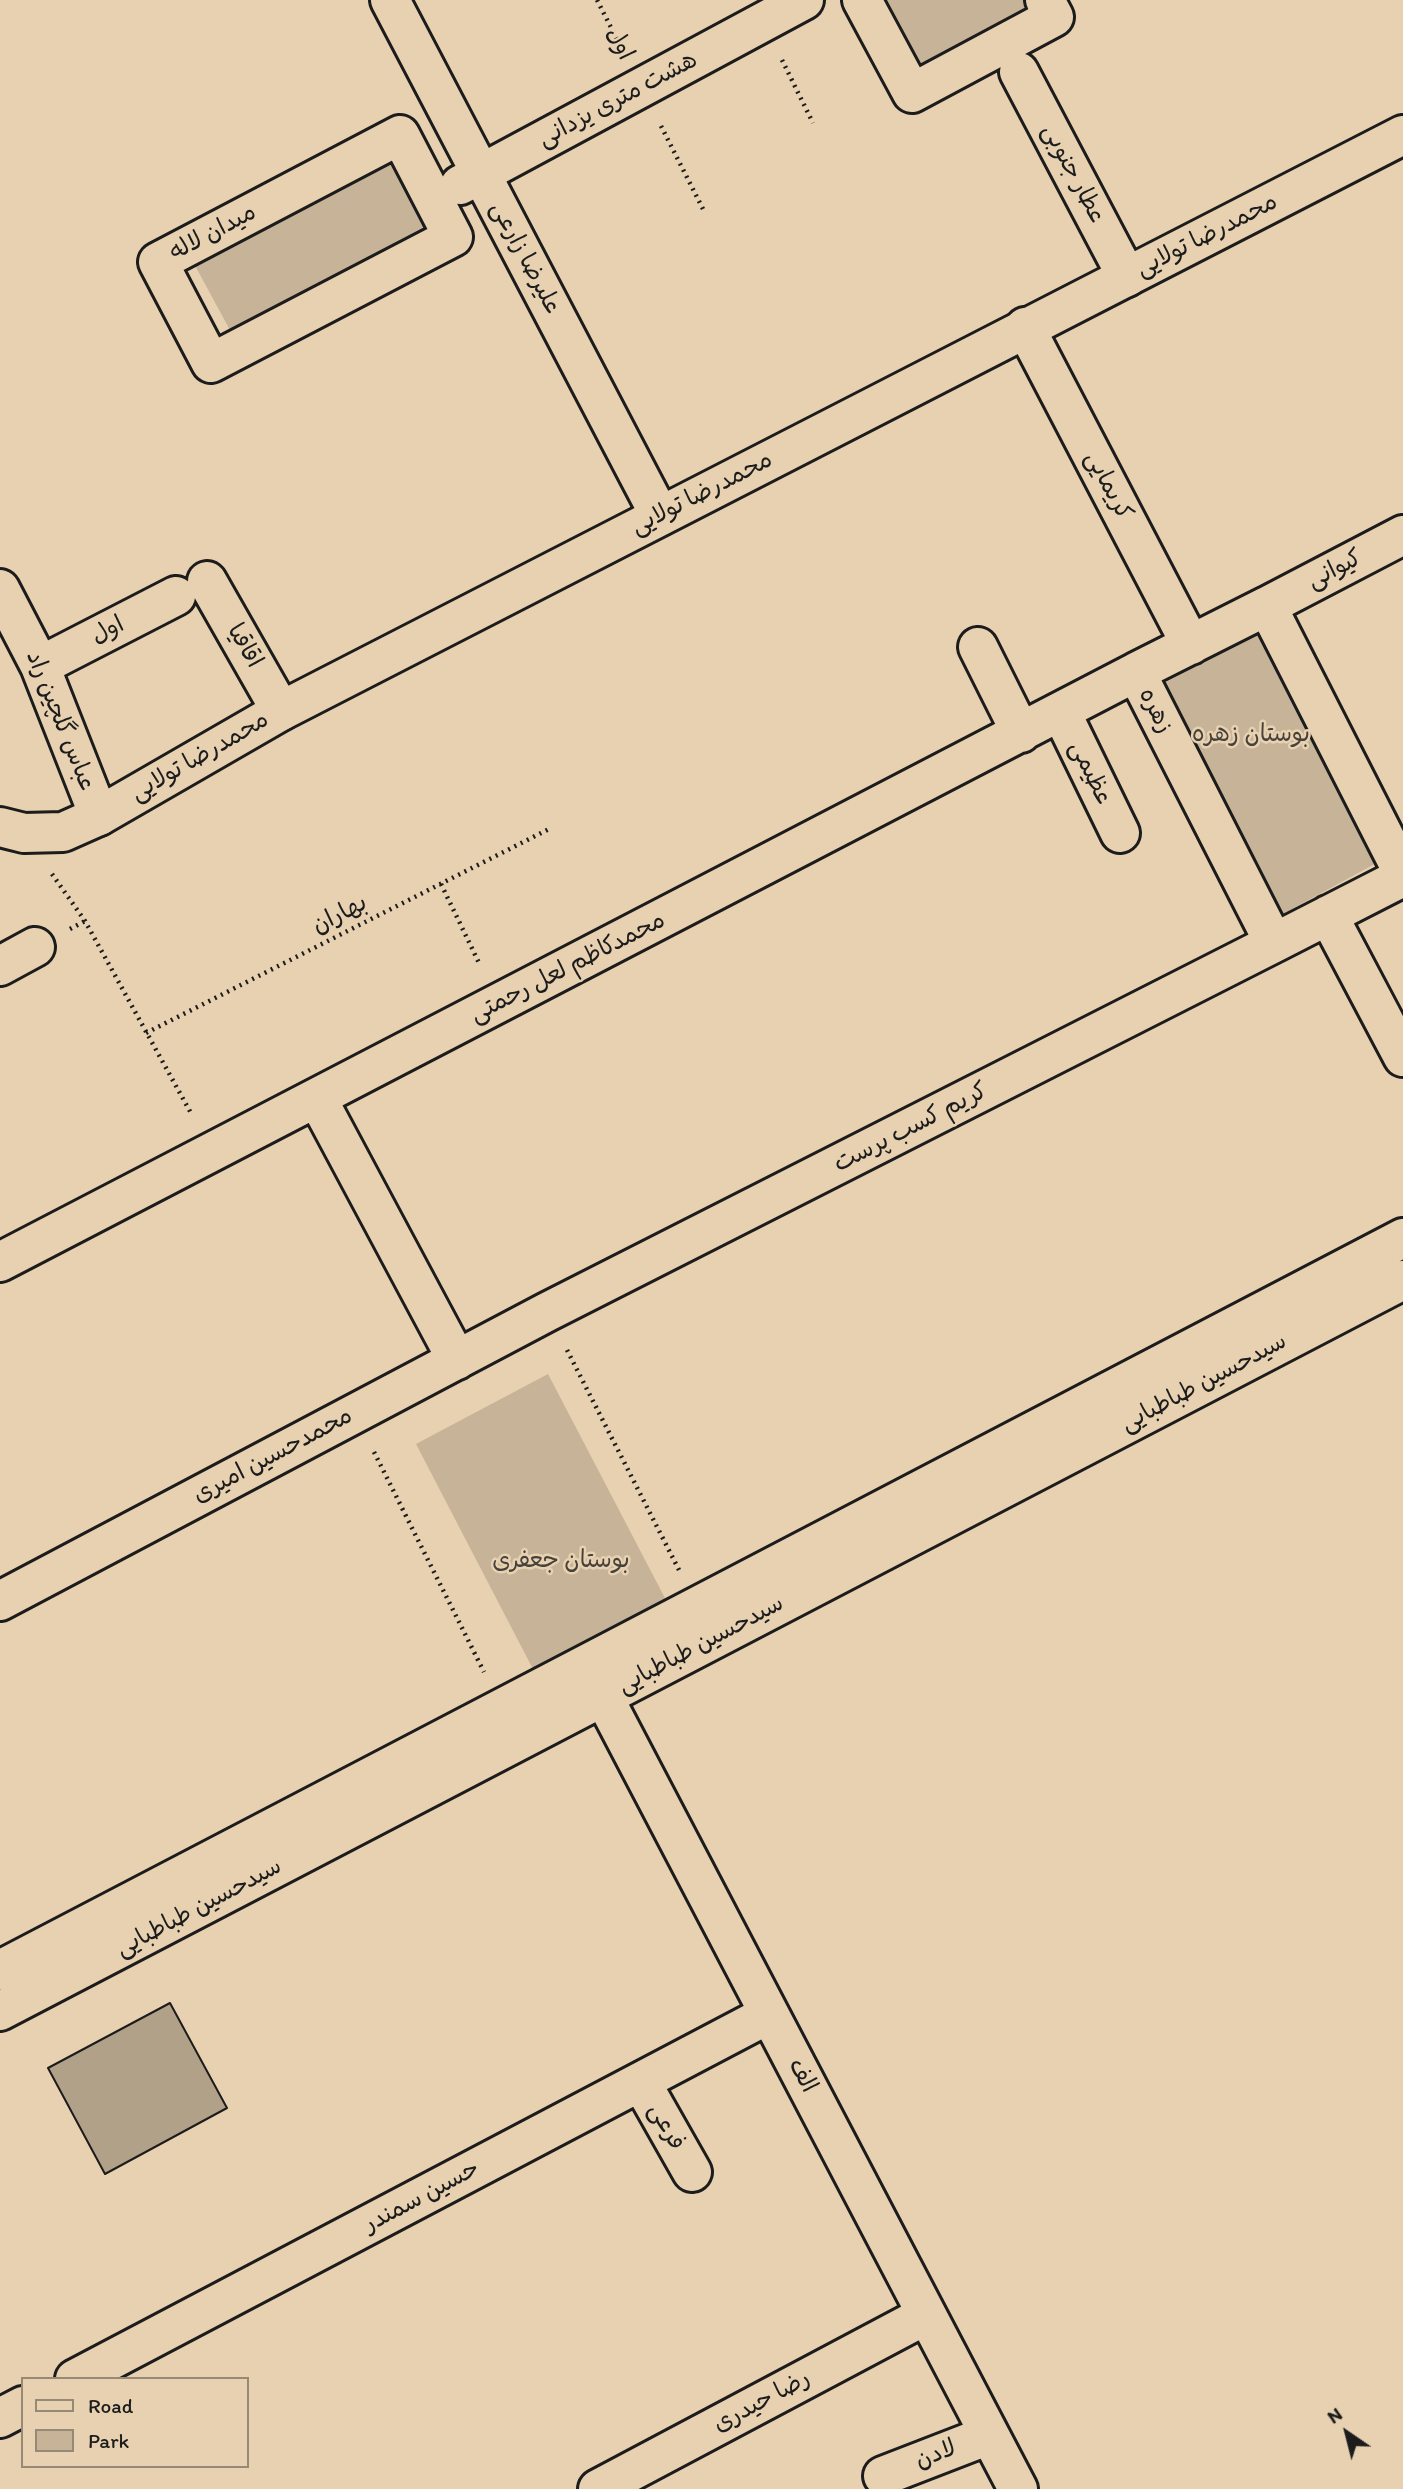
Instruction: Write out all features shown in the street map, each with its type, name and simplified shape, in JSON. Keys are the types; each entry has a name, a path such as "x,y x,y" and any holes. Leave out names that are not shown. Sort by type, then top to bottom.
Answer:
{"street":[{"name":"علیرضا زارعی","path":"390,0 660,516"},
{"name":"هشت متری یزدانی","path":"433,199 804,0"},
{"path":"862,0 912,93 1054,18 1045,0"},
{"name":"عطار جنوبی","path":"1019,72 1127,277"},
{"name":"میدان لاله","path":"400,135 433,199 453,237 211,363 158,262 400,135"},
{"name":"محمدرضا تولایی","path":"12,830 63,832 99,816 281,711 1403,135"},
{"name":"کریمایی","path":"1026,327 1191,645"},
{"name":"کیوانی","path":"1266,606 1403,535"},
{"name":"اقاقیا","path":"191,588 281,711"},
{"name":"اول","path":"40,666 191,588"},
{"name":"عباس گلچین راد","path":"0,589 40,666 99,816"},
{"path":"1266,606 1403,875 1274,943"},
{"name":"زهره","path":"1266,606 1136,672 1274,943"},
{"path":"978,647 1021,733"},
{"name":"محمدکاظم لعل رحمتی","path":"0,1262 1136,672"},
{"name":"عظیمی","path":"1061,712 1120,833"},
{"path":"1328,915 1403,1057"},
{"name":"کریم کسب پرست","path":"547,1312 1274,943"},
{"path":"0,966 35,947"},
{"path":"317,1098 457,1360"},
{"name":"سیدحسین طباطبایی","path":"0,1970 502,1708 595,1680 698,1606 1403,1238"},
{"name":"سیدحسین طباطبایی","path":"0,2011 595,1680 1403,1280"},
{"name":"محمدحسین امیری","path":"0,1601 547,1312"},
{"name":"الف","path":"595,1680 1017,2489"},
{"name":"حسین سمندر","path":"79,2377 769,2014"},
{"name":"فرعی","path":"641,2082 692,2172"},
{"name":"رضا حیدری","path":"598,2489 926,2315"},
{"path":"0,2418 21,2407"},
{"name":"لادن","path":"883,2476 989,2435"}],"path":[{"name":"اول","path":"597,0 703,209"},
{"path":"763,22 813,123"},
{"name":"بهاران","path":"146,1032 549,829"},
{"path":"12,830 85,921 212,1152"},
{"path":"441,884 499,1004"},
{"path":"547,1312 698,1606"},
{"path":"355,1413 502,1708"}],"green space":[{"path":"876,0 1034,0 1040,12 917,78"},
{"path":"393,152 438,236 237,343 192,260"},
{"name":"بوستان زهره","path":"1263,630 1384,859 1279,916 1157,687"},
{"name":"بوستان جعفری","path":"548,1374 667,1602 534,1671 416,1444"}],"building":[{"path":"170,2003 227,2108 105,2174 48,2068"}]}
